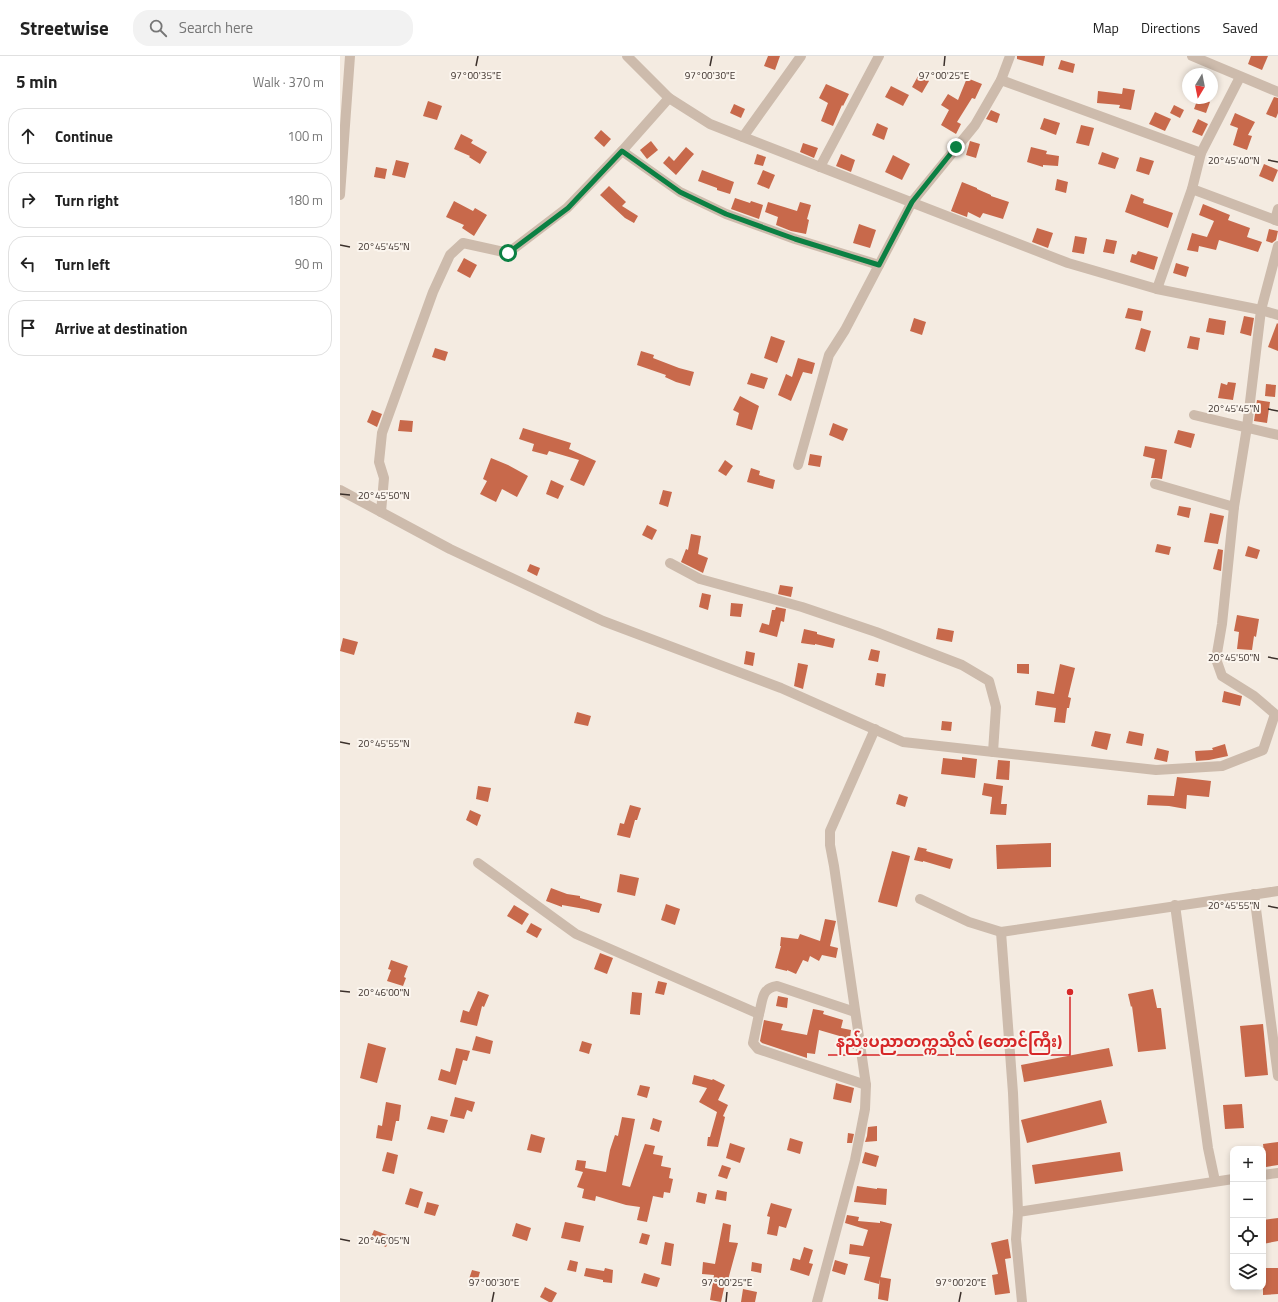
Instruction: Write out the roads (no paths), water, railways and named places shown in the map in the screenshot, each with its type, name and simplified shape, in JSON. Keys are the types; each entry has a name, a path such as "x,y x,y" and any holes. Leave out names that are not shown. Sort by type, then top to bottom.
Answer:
{"street":[{"path":"340,195 350,56"},
{"path":"627,56 669,98 710,124 1068,263 1157,289 1278,315"},
{"path":"743,137 801,56"},
{"path":"820,167 879,56"},
{"path":"798,465 829,355 845,330 912,202 975,125 1001,80 1010,56"},
{"path":"1192,56 1278,92"},
{"path":"1157,289 1192,190 1201,153 1240,77"},
{"path":"1001,80 1201,153"},
{"path":"381,512 384,478 379,462 382,433 433,292 450,255 463,243 508,253 568,208 622,151 669,98"},
{"path":"622,151 680,192 726,214 795,239 879,265"},
{"path":"1192,190 1276,220 1278,209"},
{"path":"340,490 450,549 603,621 781,688 903,742 1156,770 1222,766 1263,750 1274,714 1254,696 1222,676 1216,659 1222,624 1234,507 1247,427 1260,310 1278,246"},
{"path":"1194,415 1247,427 1278,436"},
{"path":"1155,484 1234,507"},
{"path":"670,563 700,579 802,607 876,632 962,665 989,681 996,707 993,752"},
{"path":"817,1302 855,1160 865,1109 866,1085 836,874 830,845 830,831 875,729"},
{"path":"478,863 576,934 759,1014"},
{"path":"920,899 968,922 1001,932 1278,891"},
{"path":"1254,894 1278,1076"},
{"path":"1175,906 1205,1125 1215,1181"},
{"path":"1001,932 1013,1093 1018,1212 1016,1239 1022,1302"},
{"path":"856,1012 777,986 770,987 765,991 753,1043 758,1049 866,1085"},
{"path":"1266,1175 1278,1174"},
{"path":"1018,1212 1230,1179"}],"place":[{"name":"နည်းပညာတက္ကသိုလ် (တောင်ကြီး)","path":"1070,992"}]}
